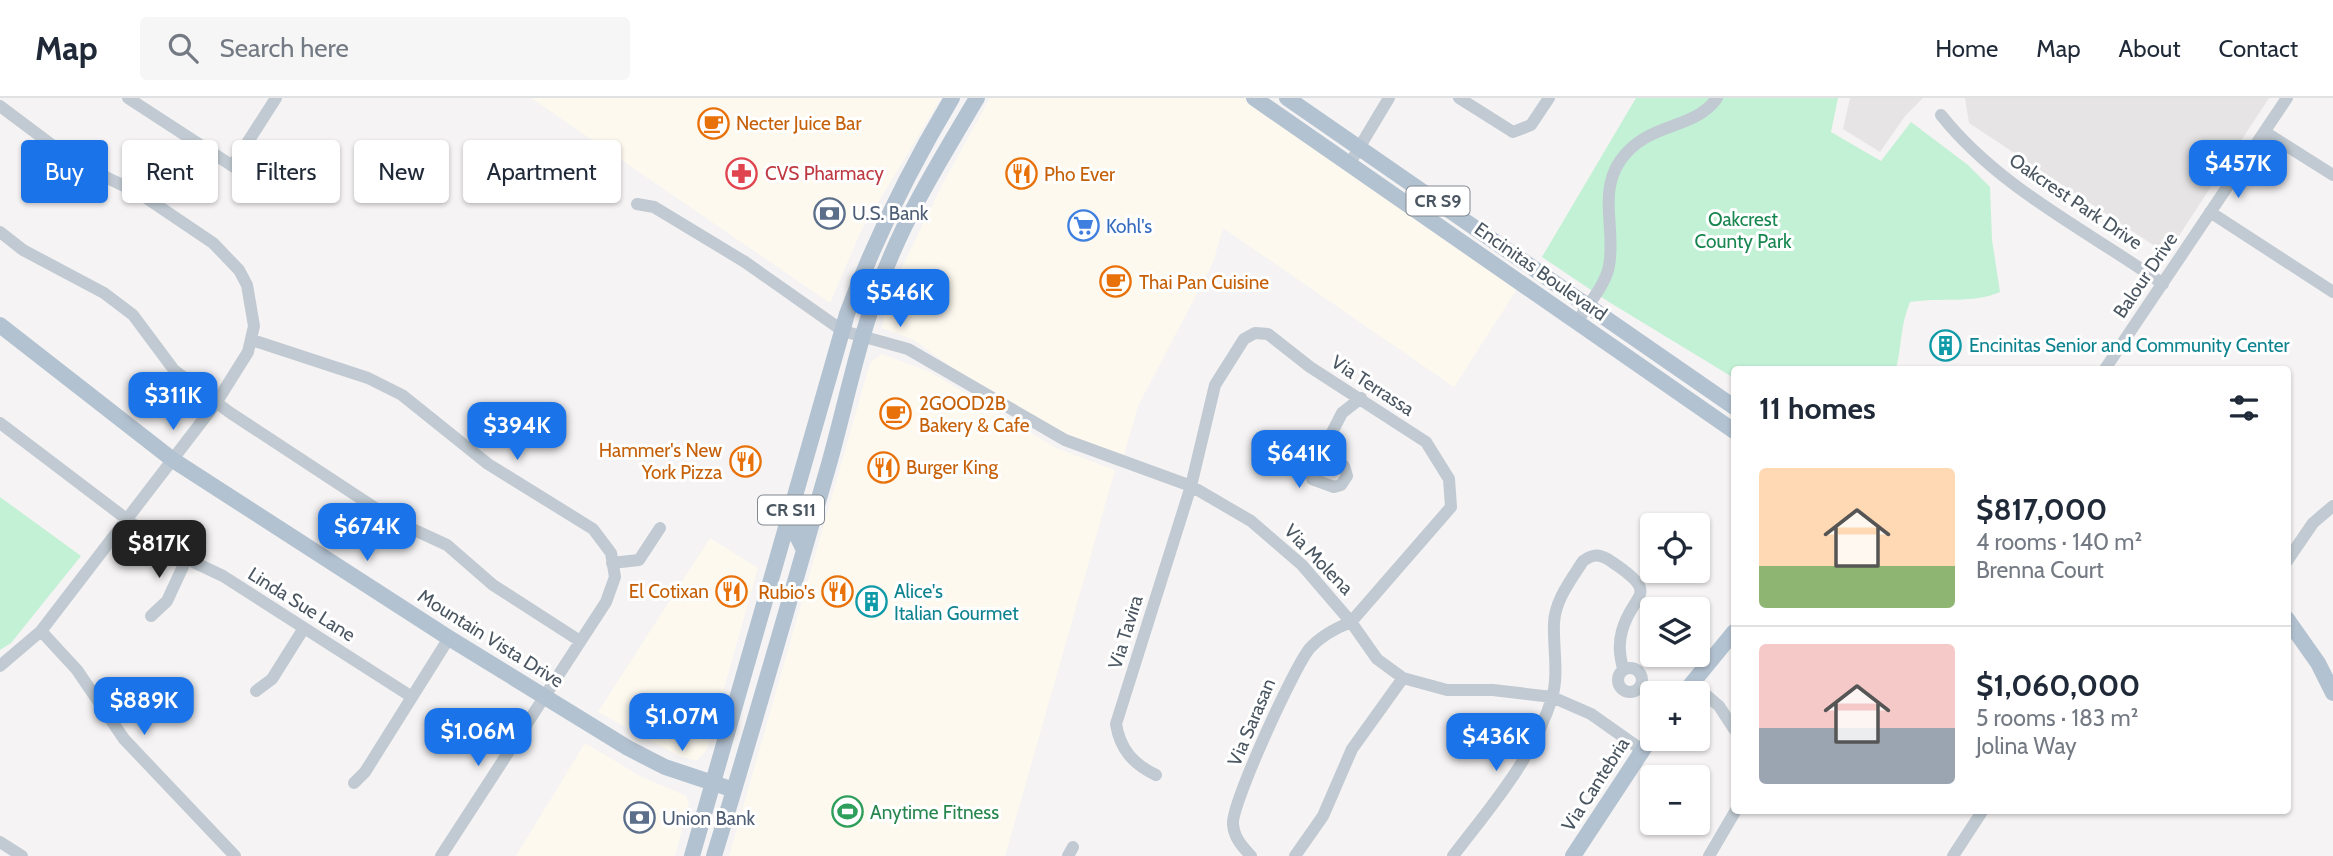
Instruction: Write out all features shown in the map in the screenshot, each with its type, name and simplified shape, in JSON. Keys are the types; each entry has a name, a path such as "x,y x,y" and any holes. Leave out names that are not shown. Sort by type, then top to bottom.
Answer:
{"main road":[{"name":"CR S11","path":"692,856 843,331 869,255 895,199 952,98"},
{"name":"CR S11","path":"714,856 877,293 926,184 977,98"},
{"name":"Encinitas Boulevard","path":"1254,98 1731,428"},
{"path":"1269,98 1276,103 1286,98"},
{"name":"Encinitas Boulevard","path":"1286,98 1360,146 1731,405"},
{"path":"926,184 923,174 944,135 936,123"},
{"path":"877,293 877,276 902,218 895,199"},
{"name":"Mountain Vista Drive","path":"0,325 173,460 449,638 543,697 665,767 734,790"},
{"path":"804,550 796,534 810,474 806,457"},
{"path":"2291,625 2318,663 2333,693"},
{"path":"1694,681 1731,636"},
{"name":"Via Cantebria","path":"1573,856 1642,751"}],"street":[{"path":"128,98 232,164"},
{"path":"249,140 276,98"},
{"path":"1350,163 1389,98"},
{"path":"1459,98 1504,129 1513,132 1523,131 1531,125 1549,98"},
{"name":"Encinitas Boulevard","path":"1587,305 1609,269 1612,242 1607,217 1610,179 1619,162 1630,147 1654,131 1708,110 1717,98"},
{"name":"Balour Drive","path":"2107,366 2287,98"},
{"path":"0,106 76,163 139,194 213,243 239,270 253,305 252,340 240,369 41,631 0,666"},
{"name":"Oakcrest Park Drive","path":"1941,115 1958,136 2003,178 2163,284"},
{"path":"2265,132 2333,175"},
{"name":"Via Molena","path":"637,204 654,207 745,261 843,331 908,349 1065,440 1191,486 1251,521 1274,539 1351,622 1377,659 1403,678 1447,691 1493,690 1552,697 1640,739"},
{"path":"2210,212 2333,292"},
{"path":"0,232 23,250 104,293 133,315 174,370 216,403 395,521 447,545 493,585 580,641"},
{"path":"1577,322 1587,305"},
{"name":"Via Terrassa","path":"1191,486 1215,384 1244,339 1255,334 1268,334 1310,367 1426,442 1450,479 1451,507 1351,622"},
{"path":"252,340 368,378 402,395 488,464 593,528 604,539 615,577 612,590 441,856"},
{"path":"1321,454 1342,413 1361,398"},
{"name":"Linda Sue Lane","path":"0,423 126,519 186,560 223,576 412,697"},
{"name":"Via Tavira","path":"1156,775 1140,767 1126,753 1119,742 1116,724 1191,486"},
{"path":"2291,555 2313,523 2333,506"},
{"path":"612,564 639,560 660,528"},
{"path":"1453,856 1523,764 1552,697 1557,605 1583,561 1589,556 1605,557 1633,576 1640,587 1641,598 1622,629 1619,649 1623,669"},
{"path":"151,616 167,601 186,560"},
{"name":"Via Sarasan","path":"1251,856 1237,841 1233,816 1289,681 1311,648 1335,629 1351,622"},
{"path":"256,691 272,679 304,628"},
{"path":"41,631 77,670 124,740 235,856"},
{"path":"354,783 365,772 449,638"},
{"path":"1295,856 1323,816 1352,749 1403,678"},
{"path":"1710,701 1719,706 1731,724"},
{"path":"1709,856 1734,814"},
{"path":"1953,856 1980,814"},
{"path":"0,842 22,856"}],"shaded area":[{"path":"531,98 941,98 861,231 830,303 621,160 621,140 592,140"},
{"path":"990,98 1246,98 1519,286 1454,387 1223,228 1213,263 1138,406 1123,458 1056,431 961,374 914,340 882,328 887,298 943,183"},
{"path":"1850,98 1923,98 1905,116 1880,152 1843,129"},
{"path":"1965,98 2269,98 2167,254 1969,123"},
{"path":"882,354 930,372 1056,448 1115,470 1005,856 729,856 870,363"},
{"path":"710,538 758,568 707,749 697,761 679,756 598,712"},
{"path":"585,743 640,776 686,796 689,803 675,856 516,856"}],"green space":[{"name":"Oakcrest County Park","path":"1636,98 1838,98 1831,132 1881,161 1911,122 1968,165 1990,187 1992,240 2000,292 1979,298 1910,302 1904,319 1896,366 1731,366 1731,376 1609,302 1542,257"},
{"path":"0,497 81,556 11,643 0,650"}],"place":[{"name":"Necter Juice Bar","path":"713,123"},
{"name":"CVS Pharmacy","path":"742,173"},
{"name":"Pho Ever","path":"1021,174"},
{"name":"U.S. Bank","path":"829,213"},
{"name":"Kohl's","path":"1083,226"},
{"name":"Thai Pan Cuisine","path":"1116,282"},
{"name":"Encinitas Senior and Community Center","path":"1946,345"},
{"name":"2GOOD2B Bakery & Cafe","path":"896,414"},
{"name":"Hammer's New York Pizza","path":"745,461"},
{"name":"Burger King","path":"883,467"},
{"name":"El Cotixan","path":"732,591"},
{"name":"Rubio's","path":"838,592"},
{"name":"Alice's Italian Gourmet","path":"871,602"},
{"name":"Anytime Fitness","path":"847,812"},
{"name":"Union Bank","path":"639,818"}]}
